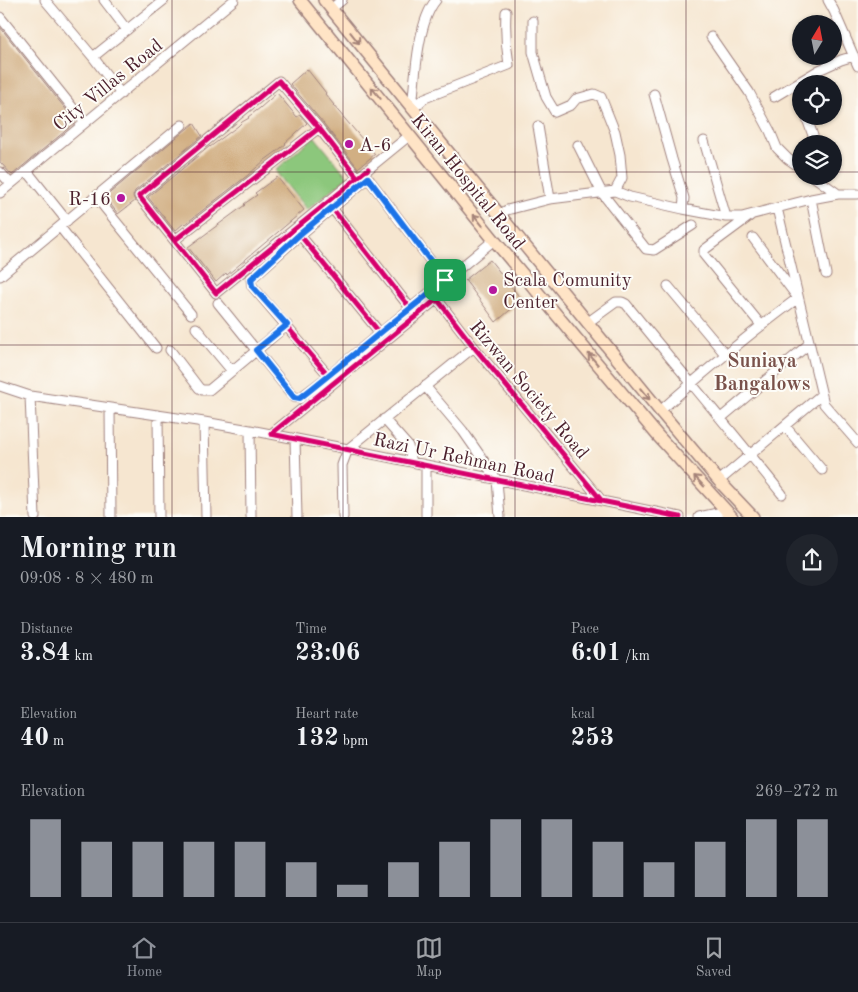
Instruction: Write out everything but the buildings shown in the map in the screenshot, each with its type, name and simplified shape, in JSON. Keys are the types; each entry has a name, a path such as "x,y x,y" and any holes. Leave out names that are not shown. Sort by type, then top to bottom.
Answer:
{"main road":[{"name":"Kiran Hospital Road","path":"300,0 494,240 658,436 729,514"},
{"name":"Kiran Hospital Road","path":"327,4 671,425 753,517"},
{"path":"658,436 671,425"}],"street":[{"path":"45,0 121,94"},
{"path":"104,0 127,30"},
{"path":"327,4 342,0"},
{"path":"412,109 424,21 436,0"},
{"path":"828,0 858,66"},
{"path":"92,57 162,1"},
{"name":"City Villas Road","path":"0,193 121,94 228,2"},
{"path":"412,109 425,98 509,64 506,49 506,12"},
{"path":"0,17 86,123"},
{"path":"533,21 533,52 546,97 555,112 571,105 576,99 594,94 601,97 615,132 620,155 622,178 615,191"},
{"path":"711,37 748,92 770,131 777,148 792,162"},
{"path":"774,96 818,70 854,56"},
{"path":"358,178 279,82 140,196 216,293 358,178 410,135"},
{"path":"654,94 684,198 683,209"},
{"path":"0,276 182,126"},
{"path":"538,126 550,199"},
{"path":"175,240 318,128"},
{"path":"704,141 726,217"},
{"path":"578,145 602,193 646,249 654,250 693,225"},
{"path":"27,171 156,348"},
{"path":"0,172 11,184"},
{"path":"330,376 252,286 251,279 300,234 368,178 445,280"},
{"path":"825,185 838,194"},
{"path":"499,215 507,210 550,199 615,191 630,197 726,217 742,217 838,194 858,194"},
{"path":"96,197 191,314"},
{"path":"811,199 826,274"},
{"path":"332,208 411,309"},
{"path":"777,208 824,404 858,442"},
{"path":"755,213 704,250 704,255 761,325"},
{"path":"300,234 380,333"},
{"path":"752,238 798,298"},
{"path":"218,304 294,397 300,398 330,376 494,240"},
{"path":"668,286 725,354"},
{"path":"660,411 725,354 798,298"},
{"name":"Rizwan Society Road","path":"271,434 437,299 474,347 602,501"},
{"path":"587,323 616,302 626,304 782,494"},
{"path":"170,350 199,388 209,390 287,325"},
{"path":"196,328 232,370"},
{"path":"721,418 809,344"},
{"path":"343,517 342,465 348,449 474,347"},
{"name":"Razi Ur Rehman Road","path":"0,386 30,396 250,430 680,517"},
{"path":"425,386 463,431 497,480 500,517"},
{"path":"719,481 822,395"},
{"path":"30,396 35,517"},
{"path":"110,408 111,517"},
{"path":"158,415 159,517"},
{"path":"384,419 408,446 412,462"},
{"path":"204,422 206,517"},
{"path":"785,426 822,470"},
{"path":"250,430 252,517"},
{"path":"295,439 297,517"},
{"path":"426,465 426,517"},
{"path":"699,517 729,514"}],"green space":[{"path":"314,136 348,177 307,210 276,172"}],"cycle path":[{"path":"358,178 279,81 139,196 216,293 358,178 368,169"},
{"path":"175,240 319,128"},
{"path":"368,178 445,280 329,376 252,286 251,279 368,178"},
{"path":"332,208 411,309"},
{"path":"300,235 380,333"},
{"path":"271,434 437,299 474,347 602,501"},
{"path":"271,434 680,517"}],"place":[{"name":"A-6","path":"349,144"},
{"name":"R-16","path":"121,198"},
{"name":"Scala Comunity Center","path":"493,290"}],"district":[{"name":"Suniaya Bangalows","path":"762,372"}],"route":[{"path":"368,178 445,280 330,376 300,398 294,397 256,350 287,325 252,286 251,279 300,234 368,178"}]}
